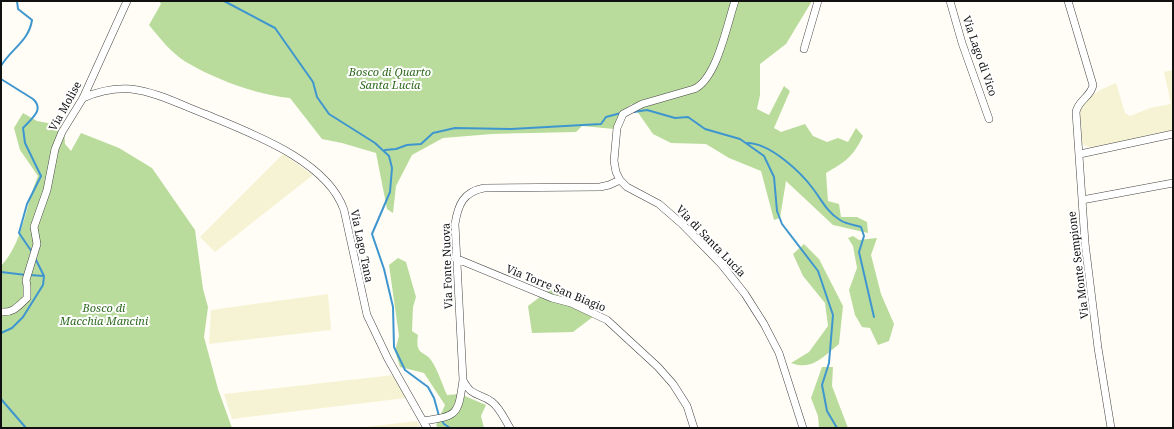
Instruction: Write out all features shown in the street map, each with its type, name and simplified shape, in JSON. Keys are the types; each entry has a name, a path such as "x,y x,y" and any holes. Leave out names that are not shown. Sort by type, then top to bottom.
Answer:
{"street":[{"name":"Via Molise","path":"2,312 14,310 27,298 26,280 37,244 34,227 49,182 55,148 65,126 83,98 127,1"},
{"path":"620,180 616,172 614,161 618,128 624,113 642,104 694,89 703,84 716,60 735,1"},
{"path":"804,49 818,1"},
{"name":"Via Lago di Vico","path":"950,1 962,43 989,118"},
{"name":"Via Monte Sempione","path":"1068,1 1093,82 1091,91 1078,104 1076,112 1082,200 1098,348 1111,428"},
{"name":"Via Lago Tana","path":"83,98 103,91 123,89 144,91 166,98 266,139 302,162 325,181 339,198 344,210 367,315 388,359 427,423"},
{"path":"1080,154 1173,134"},
{"name":"Via Fonte Nuova","path":"427,423 452,415 458,409 463,380 454,224 461,202 472,192 484,188 600,187 609,186 620,180"},
{"name":"Via di Santa Lucia","path":"620,180 629,189 655,202 671,214 710,252 739,285 759,314 779,353 803,428"},
{"path":"1082,200 1173,183"},
{"name":"Via Torre San Biagio","path":"455,258 547,296 571,303 607,320 658,367 673,384 687,406 694,428"},
{"path":"463,380 471,393 489,400 495,405 510,428"}],"shaded area":[{"path":"1173,70 1173,130 1091,148 1082,144 1079,112 1083,102 1100,90 1116,83 1125,113 1130,116 1150,108 1171,104 1164,72"},
{"path":"283,154 313,175 215,252 200,237"},
{"path":"328,294 331,330 209,344 211,310"},
{"path":"394,375 406,398 232,419 224,394"},
{"path":"417,421 421,428 356,428"}],"green space":[{"name":"Bosco di Quarto Santa Lucia","path":"159,1 812,1 786,44 760,64 760,95 757,109 769,115 784,86 790,91 774,128 781,132 805,124 813,136 827,142 838,138 848,142 856,128 863,136 856,149 838,166 826,173 828,201 839,204 841,217 857,217 867,222 868,233 833,225 786,181 780,218 774,220 761,171 729,158 706,144 671,143 653,134 632,104 620,114 614,129 582,126 576,132 492,134 443,138 412,155 396,186 393,213 387,209 376,153 322,139 290,98 249,90 210,75 186,62 166,45 149,25 161,4"},
{"name":"Bosco di Macchia Mancini","path":"23,113 37,121 64,126 65,144 71,151 81,133 119,148 152,168 195,230 203,289 208,307 204,337 218,389 232,428 1,428 1,266 15,246 38,176 20,150 14,128"},
{"path":"853,236 859,240 877,238 871,255 881,294 894,324 889,341 878,345 870,328 862,327 855,315 849,290 857,268 853,246 848,238"},
{"path":"804,244 819,259 843,306 839,344 817,361 811,364 798,365 791,363 809,352 828,326 825,303 803,276 793,254"},
{"path":"398,258 406,262 416,297 413,307 412,331 418,335 417,342 419,350 431,360 447,395 460,394 486,405 481,416 484,428 438,428 436,425 445,405 424,373 400,367 395,351 399,336 389,265"},
{"path":"553,287 565,294 565,304 594,316 573,332 532,333 528,306"},
{"path":"822,367 833,367 832,386 848,428 819,428 818,416 811,398"}],"waterway":[{"path":"1,66 24,39 32,20 18,9 17,1"},
{"path":"224,1 275,28 313,82 317,97 329,114 375,143 389,156 392,168 390,192 372,234 384,269 393,307 394,347 405,370 428,387 434,398 439,416"},
{"path":"1,79 33,99 38,107 36,114 23,128 25,143 41,176 27,204 19,233 32,252"},
{"path":"634,112 647,110 675,118 688,117 705,129 740,139 764,156 774,177 777,211 782,224 818,271 833,315 829,363 822,385 827,411 837,428"},
{"path":"385,150 396,149 407,145 421,144 433,133 455,128 511,129 601,124 606,117 621,113"},
{"path":"747,143 756,144 775,153 801,175 832,214 840,220 861,227 864,236 859,252 874,317"},
{"path":"1,333 12,328 23,317 43,285 44,276 35,258"},
{"path":"1,272 26,275"},
{"path":"30,275 44,276"},
{"path":"1,399 26,428"},
{"path":"441,419 444,424 450,428"}]}
